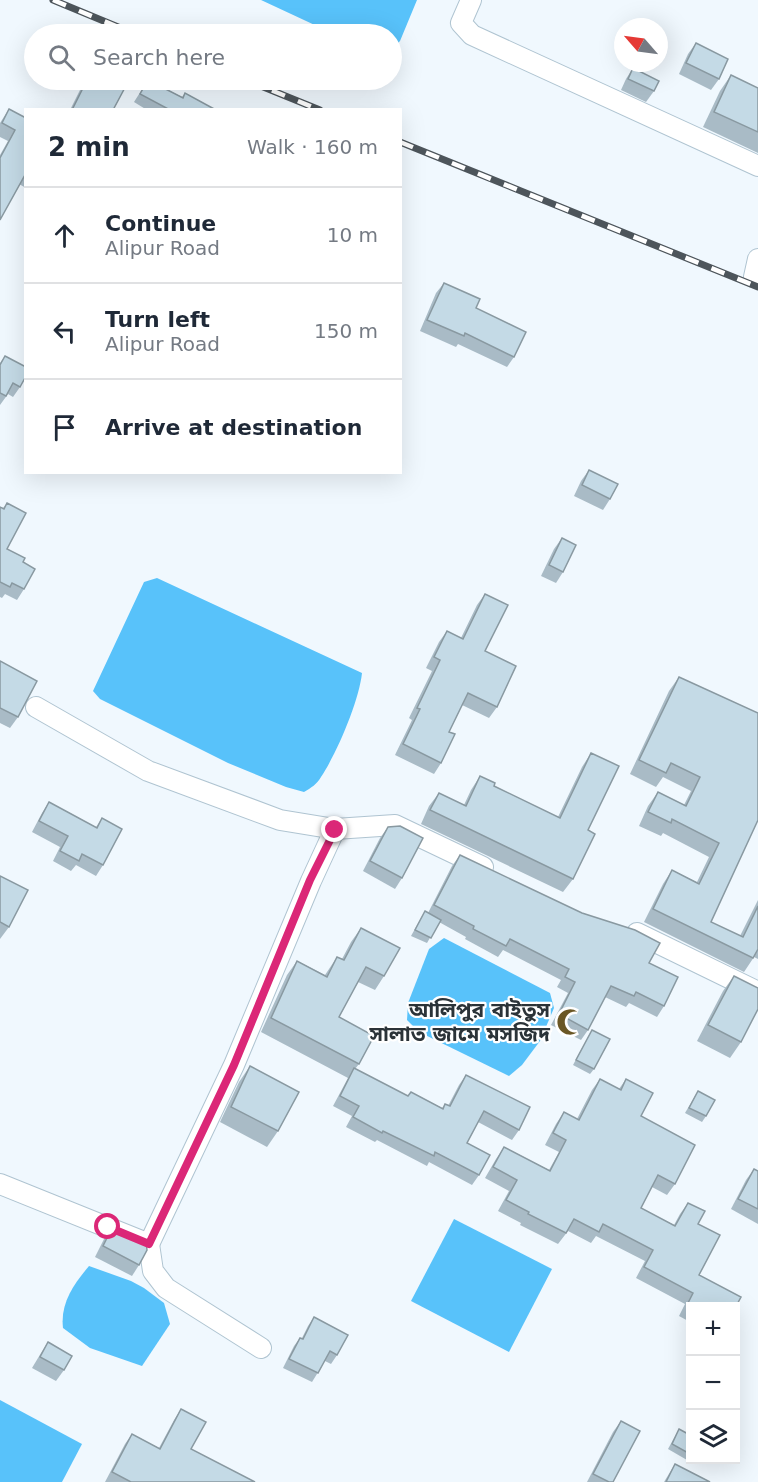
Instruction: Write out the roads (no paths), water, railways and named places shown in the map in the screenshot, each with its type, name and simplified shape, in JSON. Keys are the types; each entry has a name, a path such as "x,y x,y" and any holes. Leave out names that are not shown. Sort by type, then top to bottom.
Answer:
{"street":[{"path":"471,0 461,23 472,35 758,166"},
{"path":"36,707 148,771 280,820 335,830 395,825 503,877"},
{"path":"261,1348 166,1288 153,1270 149,1244 234,1065 310,880 335,830"},
{"path":"621,927 758,992"},
{"path":"0,1184 149,1244"}],"water":[{"path":"261,0 417,0 402,36 402,24 313,24"},
{"path":"157,578 362,673 352,712 340,741 318,782 304,792 286,787 228,763 100,699 93,691 144,582"},
{"path":"444,938 550,993 554,1008 540,1041 522,1065 509,1076 419,1032 407,1020 408,1003 429,949"},
{"path":"454,1219 552,1269 509,1352 411,1301"},
{"path":"89,1266 131,1281 164,1303 170,1324 142,1366 90,1348 63,1328 64,1310 69,1294"},
{"path":"0,1400 82,1444 62,1482 0,1482"}],"railway":[{"path":"53,0 111,24"},
{"path":"271,90 315,108"},
{"path":"402,143 758,287"}],"place":[{"name":"আলিপুর বাইতুস সালাত জামে মসজিদ","path":"570,1022"}]}
